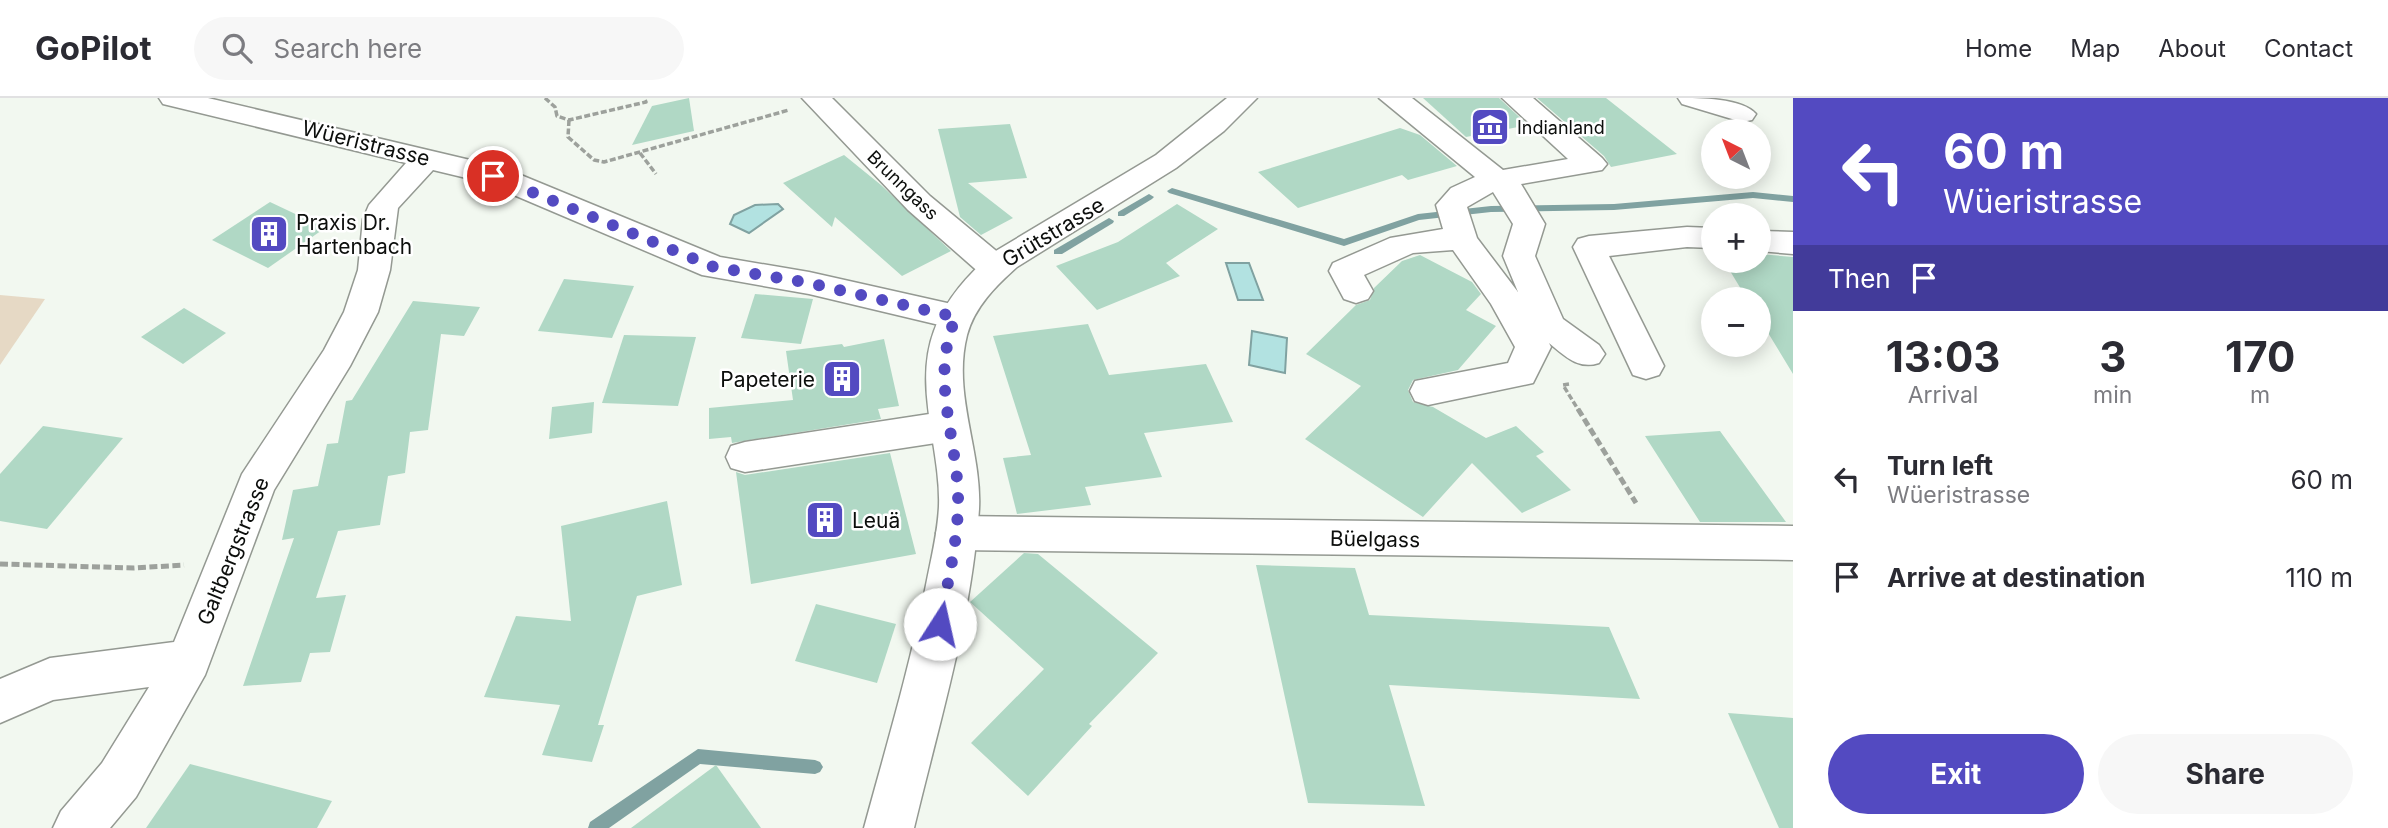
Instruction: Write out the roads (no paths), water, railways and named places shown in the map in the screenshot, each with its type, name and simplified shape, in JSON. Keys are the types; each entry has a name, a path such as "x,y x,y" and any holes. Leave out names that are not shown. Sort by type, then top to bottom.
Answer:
{"street":[{"name":"Wüeristrasse","path":"173,98 273,107 427,158 511,182 714,267 809,283 956,317"},
{"name":"Grütstrasse","path":"889,828 936,646 957,533 958,505 943,365 949,331 981,281 995,267 1023,247 1140,179 1210,128 1242,98"},
{"path":"1392,98 1422,117 1504,186 1529,223 1520,256 1549,326 1587,354"},
{"path":"1429,391 1520,374 1533,347 1457,223 1459,195 1592,164 1516,98"},
{"path":"1692,98 1742,114"},
{"name":"Brunngass","path":"817,99 919,203 995,267"},
{"name":"Galtbergstrasse","path":"78,828 119,780 189,661 256,485 338,357 360,312 371,282 379,219 384,205 427,158"},
{"path":"1356,291 1345,271 1399,244 1432,237 1457,223"},
{"path":"1646,366 1589,247 1701,238"},
{"path":"1771,242 1793,243"},
{"path":"745,457 948,426"},
{"name":"Büelgass","path":"957,533 1793,543"},
{"path":"0,701 50,679 189,661"}],"water":[{"path":"778,204 783,209 749,233 730,224 734,215 755,205"},
{"path":"1226,263 1249,263 1263,300 1238,300"},
{"path":"1252,331 1287,338 1285,373 1249,365"}],"waterway":[{"path":"1172,191 1344,243 1418,217 1491,209 1614,207 1753,195 1793,199"},
{"path":"1121,214 1149,197"},
{"path":"1058,252 1109,221"},
{"path":"596,828 698,756 815,767"}],"place":[{"name":"Indianland","path":"1490,127"},
{"name":"Praxis Dr. Hartenbach","path":"269,234"},
{"name":"Papeterie","path":"842,379"},
{"name":"Leuä","path":"825,520"}]}
